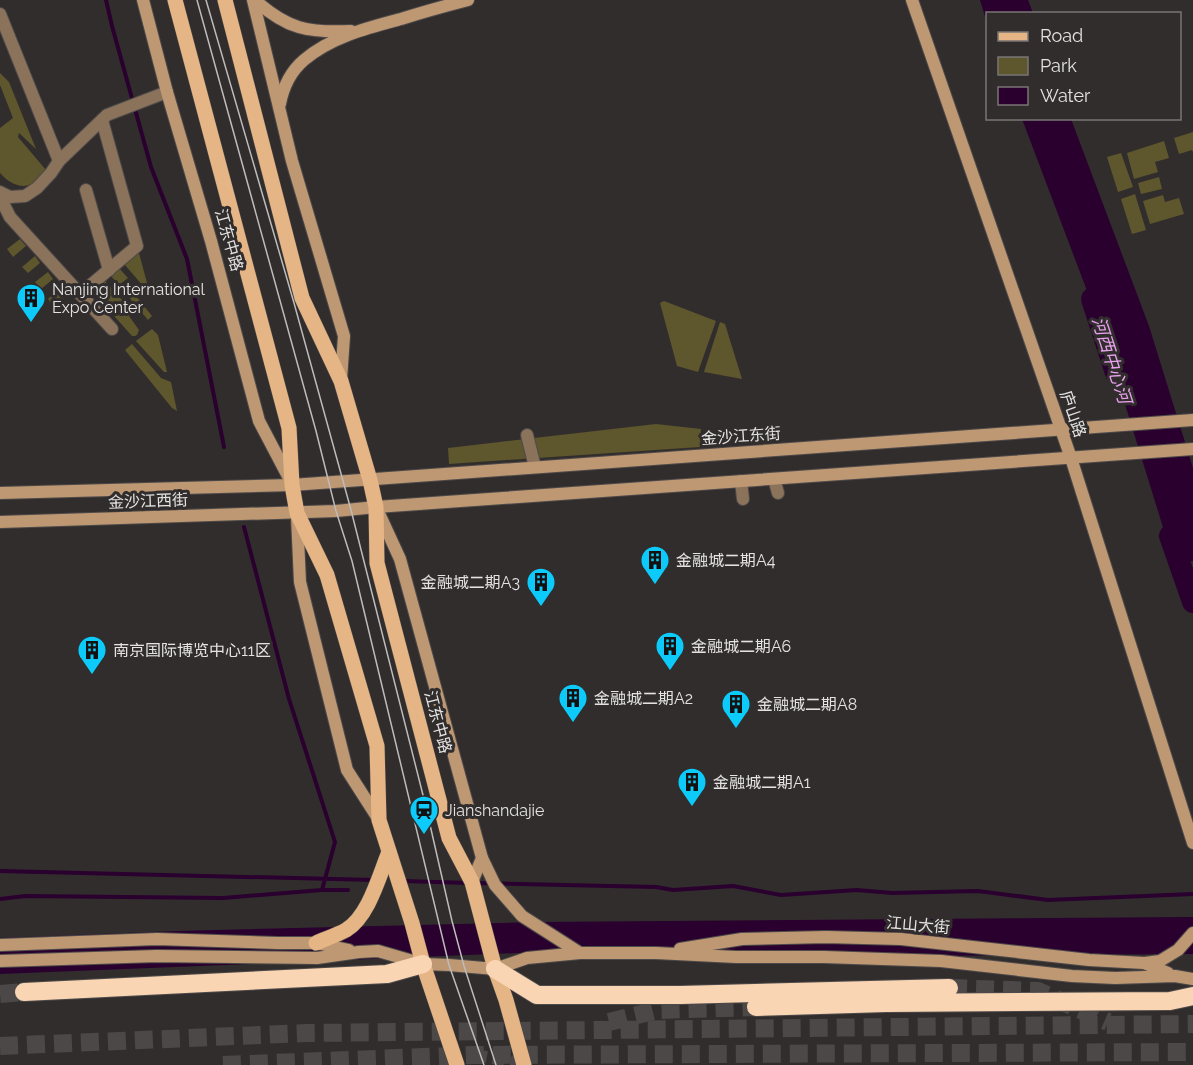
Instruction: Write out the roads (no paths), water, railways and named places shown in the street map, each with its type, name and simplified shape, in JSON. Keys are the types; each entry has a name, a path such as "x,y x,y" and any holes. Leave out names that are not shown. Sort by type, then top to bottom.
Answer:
{"highway":[{"path":"24,992 387,974 423,964"},
{"path":"495,969 537,995 680,995 949,988"},
{"path":"756,1007 886,1003 1170,1001 1193,996"}],"main road":[{"name":"江东中路","path":"175,0 289,428 292,485 297,513 327,575 377,746 379,820 457,1065"},
{"name":"江东中路","path":"225,0 302,297 341,381 370,480 376,507 377,562 449,838 472,882 524,1065"},
{"path":"316,943 347,929 362,913 389,852"}],"street":[{"name":"江东中路","path":"142,0 211,241 259,421 292,485"},
{"name":"江东中路","path":"254,0 306,212 344,336 341,381"},
{"path":"254,0 270,14 289,24 326,32 355,31"},
{"path":"279,109 283,89 292,75 302,61 319,49 355,31 468,0"},
{"name":"庐山路","path":"912,0 1071,458 1193,843"},
{"path":"0,14 59,161"},
{"path":"0,192 10,196 25,196 37,188 59,161 107,115 167,92"},
{"path":"80,294 137,246 102,120"},
{"path":"86,190 109,270"},
{"path":"0,197 10,217 112,329"},
{"name":"金沙江东街","path":"292,485 1193,420"},
{"path":"527,435 535,467"},
{"path":"297,513 1190,449"},
{"path":"774,479 778,493"},
{"path":"741,481 743,499"},
{"name":"金沙江西街","path":"0,493 292,485"},
{"path":"376,507 400,559 482,858 495,885 522,916 580,953"},
{"name":"江东中路","path":"297,513 300,582 347,770 379,820"},
{"name":"金沙江西街","path":"0,522 297,513"},
{"path":"472,882 482,858"},
{"path":"1144,963 1160,961 1178,950 1193,933"},
{"name":"江山大街","path":"656,952 742,939 826,937 901,939 1089,960 1144,963 1175,976"},
{"path":"0,945 157,939 316,943 359,952"},
{"name":"江山大街","path":"359,952 378,951 423,964 495,969 527,958 580,953 656,952 736,957 941,961 1072,976 1115,978 1175,976 1193,979"},
{"path":"0,961 157,956 317,958 359,952"}],"water":[{"path":"980,0 1028,0 1033,12 986,12 986,20"},
{"path":"1022,120 1071,120 1149,326 1193,468 1193,561 1174,563 1103,333"},
{"path":"1193,917 1193,954 912,956 543,952 0,974 0,938 538,922"}],"waterway":[{"path":"106,0 151,167 187,259 224,447"},
{"name":"河西中心河","path":"1092,299 1116,373"},
{"path":"0,899 25,896 223,898 322,890 335,842 289,699 244,527"},
{"name":"河西中心河","path":"1170,536 1193,602"},
{"path":"0,871 375,880"},
{"path":"404,881 468,883"},
{"path":"476,883 656,887 673,890 733,886 781,895 857,890 892,893 978,891 1048,900 1193,894"},
{"path":"322,890 348,890"}],"tunnel":[{"path":"949,988 1038,991 1108,1022"},
{"path":"0,994 24,992"},
{"path":"609,1022 658,1010 756,1007"},
{"path":"0,1046 307,1033 1193,1024"},
{"path":"223,1065 475,1055 1193,1052"},
{"path":"475,1055 531,1065"}],"tram line":[{"path":"197,0 336,511 352,561 449,965 484,1065"},
{"path":"206,0 351,510 425,803 452,921 496,1065"}],"place":[{"name":"Nanjing International Expo Center","path":"31,324"},
{"name":"金融城二期A4","path":"655,586"},
{"name":"金融城二期A3","path":"541,608"},
{"name":"金融城二期A6","path":"670,672"},
{"name":"南京国际博览中心11区","path":"92,676"},
{"name":"金融城二期A2","path":"573,724"},
{"name":"金融城二期A8","path":"736,730"},
{"name":"金融城二期A1","path":"692,808"},
{"name":"Jianshandajie","path":"424,836"}]}
